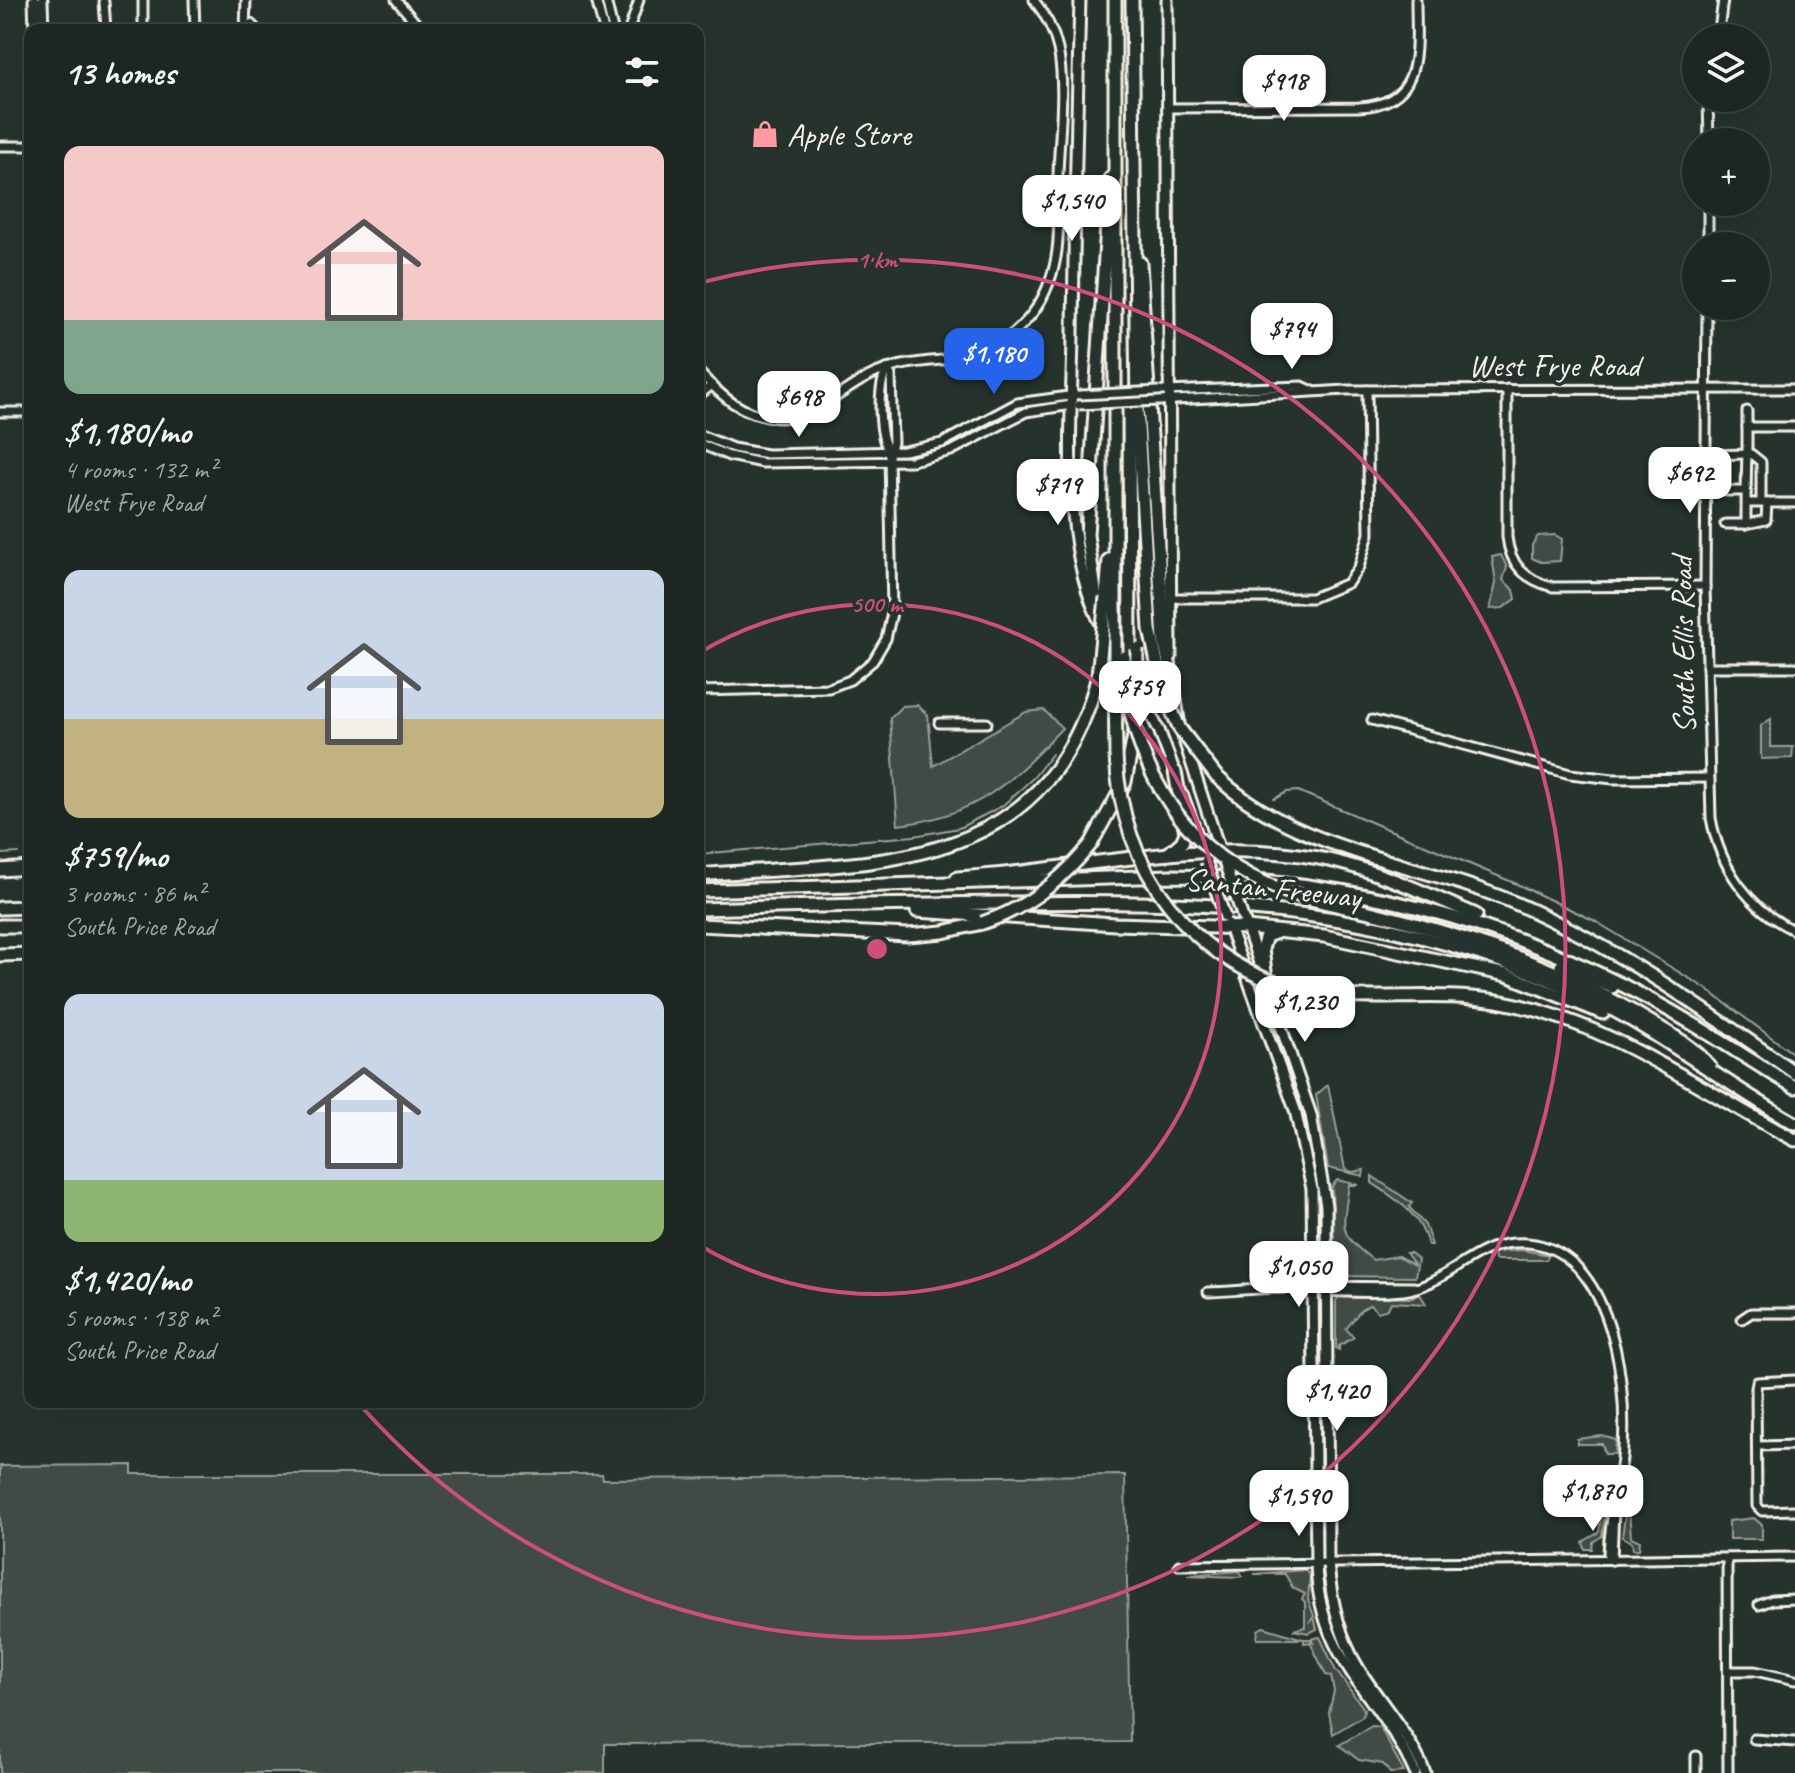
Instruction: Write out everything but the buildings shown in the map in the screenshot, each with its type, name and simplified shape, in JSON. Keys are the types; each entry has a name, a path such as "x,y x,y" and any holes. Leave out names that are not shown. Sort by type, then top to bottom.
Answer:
{"highway":[{"path":"704,875 906,858 970,838 1011,814 1053,772 1081,727 1098,676 1110,597 1116,484 1115,0"},
{"path":"704,925 908,935 934,934 982,923 1045,890 1091,844 1125,782 1135,730 1130,655 1134,343 1132,0"},
{"path":"1117,127 1106,232 1088,546 1098,607 1130,674"},
{"path":"1134,154 1164,641 1172,676"},
{"path":"1134,343 1150,629 1163,691 1180,729 1216,776 1250,805 1291,827 1490,893 1579,932 1681,992 1795,1073"},
{"path":"1118,344 1132,703 1148,758 1170,797 1200,834 1233,860 1269,880 1471,939 1567,976 1700,1053 1712,1071"},
{"path":"1110,597 1119,792 1133,845 1150,882 1169,908 1201,941 1229,961 1262,978 1301,991 1345,997 1475,998 1543,1011 1613,1039 1795,1140"},
{"path":"1165,856 1178,847 1186,833 1175,772"},
{"path":"789,889 962,878 1165,856 1310,857 1360,868 1575,957 1602,975"},
{"path":"0,870 24,868"},
{"name":"Santan Freeway","path":"704,891 1125,877 1242,878 1338,890 1454,915 1501,931 1602,975 1689,1022 1795,1087"},
{"name":"Santan Freeway","path":"704,909 1110,901 1222,904 1306,913 1436,941 1584,995 1639,1025 1795,1123"},
{"path":"821,906 1115,924 1245,923 1348,940 1495,972 1639,1025"},
{"path":"0,908 24,907"},
{"path":"1374,910 1498,942 1577,972 1689,1022"},
{"path":"0,926 24,926"},
{"path":"1267,986 1262,945 1269,933 1281,931"},
{"path":"0,955 24,954"}],"main road":[{"path":"34,0 35,24"},
{"path":"42,0 43,24"},
{"path":"1080,0 1073,514 1079,558 1100,622 1153,717 1175,772 1304,1140 1314,1206 1312,1288 1316,1564 1325,1624 1348,1672 1415,1773"},
{"path":"1167,0 1164,396 1172,676 1186,750 1304,1092 1317,1144 1326,1208 1328,1563 1333,1607 1360,1670 1413,1747 1425,1773"},
{"path":"1315,1390 1328,1422"},
{"path":"1315,1431 1328,1460"},
{"path":"1348,1672 1376,1703 1386,1706"},
{"path":"1378,1715 1385,1715 1413,1747"}],"street":[{"path":"143,0 143,24"},
{"path":"185,1 194,0 195,24"},
{"path":"246,0 246,24"},
{"path":"396,0 415,24"},
{"path":"596,0 602,24"},
{"path":"606,0 612,24"},
{"path":"631,24 639,0"},
{"path":"705,383 746,412 782,418 822,407 859,382 887,369 987,353 1028,319 1050,282 1056,253 1060,67 1050,27 1034,0"},
{"path":"1167,108 1359,107 1392,99 1407,84 1415,66 1416,0"},
{"path":"1720,24 1723,0"},
{"path":"104,2 106,24"},
{"path":"0,146 24,146"},
{"name":"South Ellis Road","path":"1707,320 1705,586 1709,778 1716,840 1729,872 1744,892 1773,919 1795,931"},
{"path":"704,691 817,690 838,686 868,667 886,639 892,613 889,452 893,443 891,375 887,369"},
{"name":"West Frye Road","path":"704,437 721,445 759,454 889,452 942,443 1017,403 1230,394 1302,386 1313,391 1795,389"},
{"path":"1507,389 1507,537 1508,550 1519,571 1553,587 1705,586"},
{"path":"1171,598 1312,598 1331,593 1348,583 1359,567 1369,534 1367,390"},
{"name":"West Frye Road","path":"704,446 729,456 762,463 889,462 937,456 1010,418 1075,400"},
{"path":"1746,524 1747,411"},
{"path":"0,412 24,412"},
{"path":"1747,427 1795,427"},
{"path":"1706,455 1755,455 1761,462 1766,520 1725,524"},
{"path":"1726,491 1746,491"},
{"path":"1746,503 1795,503"},
{"path":"1707,667 1795,667"},
{"path":"1372,720 1570,774 1613,779 1709,778"},
{"path":"939,723 987,723"},
{"path":"1208,1292 1328,1287 1405,1291 1441,1279 1482,1252 1511,1243 1535,1244 1558,1252 1582,1270 1600,1303 1621,1384 1623,1448 1614,1509 1612,1560"},
{"path":"1742,1319 1751,1313 1795,1313"},
{"path":"1795,1380 1757,1382 1758,1510 1795,1510"},
{"path":"1757,1446 1795,1445"},
{"path":"1179,1565 1795,1557"},
{"path":"1727,1558 1728,1773"},
{"path":"1759,1605 1772,1600 1795,1599"},
{"path":"1728,1671 1755,1671 1795,1680"},
{"path":"1754,1739 1795,1742"},
{"path":"1696,1756 1696,1773"}],"shaded area":[{"path":"1555,535 1562,539 1560,561 1541,562 1532,558 1532,545 1538,536"},
{"path":"1501,555 1507,567 1503,580 1514,590 1516,599 1503,608 1490,609 1496,583 1492,557"},
{"path":"917,705 928,715 933,766 1026,712 1044,710 1062,728 1026,765 990,794 950,814 898,825 890,718 902,706"},
{"path":"1771,719 1771,747 1793,747 1792,758 1761,759 1761,725"},
{"path":"1328,1085 1345,1169 1352,1172 1364,1170 1363,1176 1328,1168 1316,1095"},
{"path":"1372,1176 1412,1203 1409,1207 1425,1225 1432,1245 1428,1245 1413,1216 1372,1183"},
{"path":"1337,1180 1359,1185 1349,1185 1344,1222 1348,1237 1373,1260 1398,1256 1415,1265 1406,1253 1411,1253 1418,1259 1415,1277 1335,1276 1332,1186"},
{"path":"1522,1250 1549,1255 1546,1260 1495,1260 1494,1252"},
{"path":"1420,1294 1426,1304 1391,1302 1388,1309 1378,1312 1370,1305 1361,1310 1346,1329 1354,1337 1339,1346 1339,1350 1336,1348 1336,1301 1339,1296 1409,1298"},
{"path":"1602,1436 1616,1440 1615,1454 1605,1454 1602,1444 1577,1444 1577,1439"},
{"path":"132,1465 132,1474 602,1474 603,1479 1125,1475 1130,1742 605,1744 605,1773 0,1773 0,1466"},
{"path":"1605,1469 1610,1470 1602,1536 1593,1542 1592,1549 1585,1549 1583,1542 1599,1532 1605,1486 1602,1481 1574,1478 1602,1478"},
{"path":"1628,1494 1631,1537 1640,1541 1639,1549 1633,1549 1632,1542 1622,1537"},
{"path":"1754,1518 1762,1525 1762,1539 1729,1539 1729,1521"},
{"path":"1305,1570 1310,1576 1308,1599 1314,1616 1309,1623 1314,1617 1317,1629 1309,1633 1293,1630 1305,1627 1305,1602 1302,1599 1305,1594 1293,1588 1285,1574 1254,1574"},
{"path":"1240,1571 1242,1576 1238,1577 1187,1575"},
{"path":"1263,1627 1303,1639 1257,1639 1258,1630"},
{"path":"1320,1637 1335,1669 1364,1709 1363,1716 1333,1734 1329,1713 1334,1691 1331,1676 1326,1675 1310,1642 1304,1643 1304,1639 1310,1639 1314,1644 1311,1639"},
{"path":"1372,1726 1380,1727 1404,1772 1390,1773 1383,1764 1359,1760 1339,1745"}],"waterway":[{"path":"704,854 914,836 959,828 1002,806 1033,778 1052,754"},
{"path":"1274,799 1287,792 1298,791 1519,885 1595,921 1705,988 1795,1055"},
{"path":"0,854 19,853"}],"place":[{"name":"Apple Store","path":"765,134"}]}
